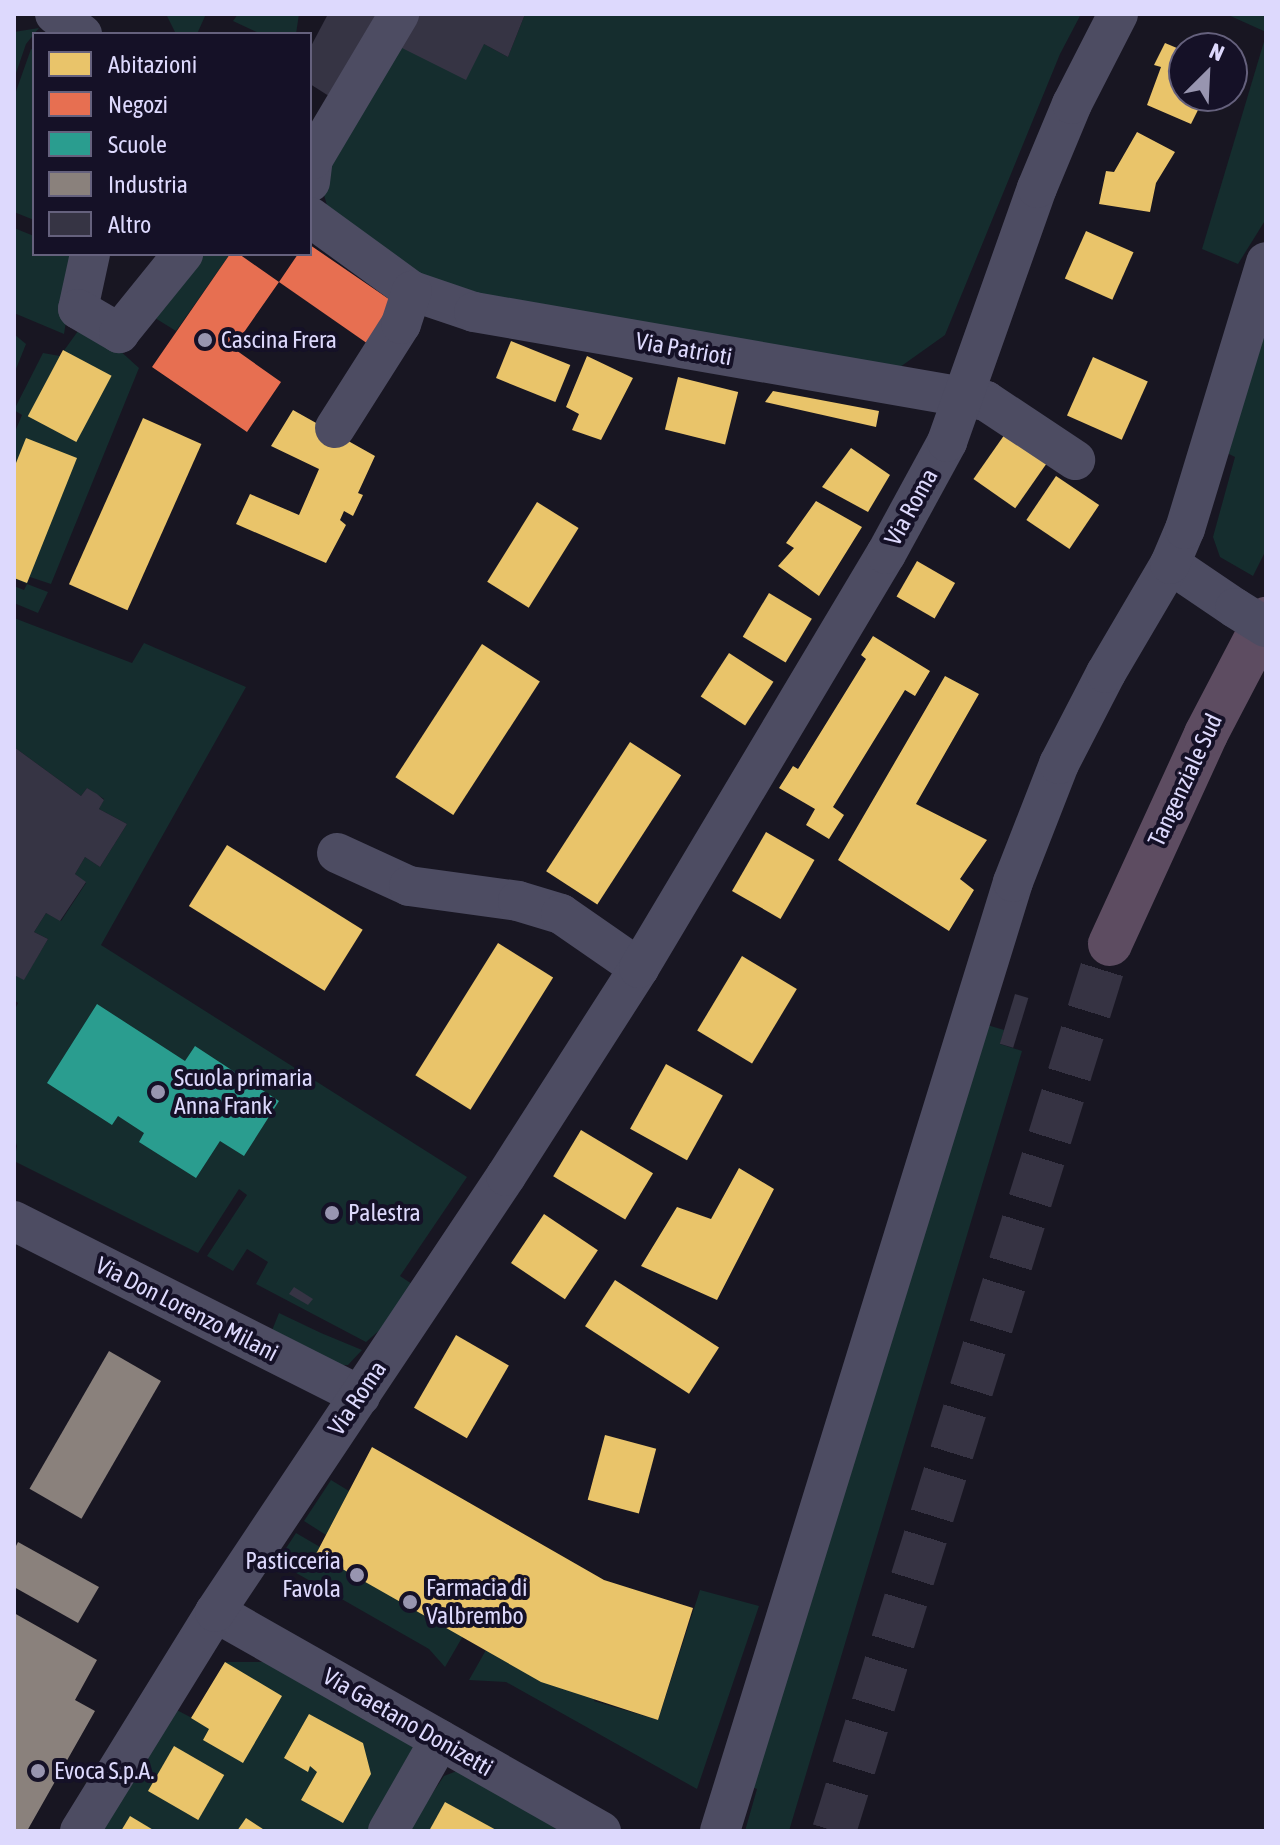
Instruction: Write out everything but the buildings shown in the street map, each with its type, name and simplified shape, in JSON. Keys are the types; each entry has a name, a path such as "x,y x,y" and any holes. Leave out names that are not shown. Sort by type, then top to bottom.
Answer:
{"highway":[{"name":"Tangenziale Sud","path":"1110,944 1256,618"}],"street":[{"path":"55,14 79,32"},
{"path":"312,167 313,159 399,14"},
{"name":"Via Roma","path":"80,1831 215,1612 639,968 886,554 947,442 1037,188 1072,104 1118,14"},
{"name":"Via Patrioti","path":"313,216 412,291 474,312 986,401 1075,460"},
{"path":"90,256 78,309 119,333 181,256"},
{"path":"720,1831 1039,805 1106,673 1170,564 1185,529 1266,262"},
{"path":"335,428 401,324 412,291"},
{"path":"1170,564 1256,618"},
{"path":"337,853 409,886 518,901 561,914 639,968"},
{"name":"Via Don Lorenzo Milani","path":"14,1221 360,1396"},
{"name":"Via Gaetano Donizetti","path":"215,1612 601,1831"},
{"path":"388,1831 440,1740"}],"green space":[{"path":"166,14 206,14 198,32 175,32"},
{"path":"238,14 299,14 296,32 257,32 233,21"},
{"path":"525,14 1081,14 1060,54 945,335 893,372 625,327 425,282 334,229 319,178 392,43 484,44 508,57"},
{"path":"1226,14 1266,14 1266,32"},
{"path":"39,28 32,32 26,44 14,79 14,32"},
{"path":"1266,35 1266,219 1238,264 1202,249 1243,112 1248,112 1248,95"},
{"path":"32,49 32,219 14,212 14,97"},
{"path":"14,228 32,235 32,256 77,256 64,334 14,313"},
{"path":"192,256 229,256 176,331 155,318"},
{"path":"86,320 139,368 51,584 30,577 27,584 14,578 14,434 22,415 14,410 43,353 60,356"},
{"path":"1266,327 1266,550 1253,576 1220,557 1213,537 1235,457 1227,453"},
{"path":"14,334 26,344 14,374"},
{"path":"27,584 48,592 38,613 14,603 14,586 24,590"},
{"path":"14,618 132,663 144,643 246,687 101,945 467,1177 400,1276 412,1284 382,1328 366,1342 256,1284 268,1262 247,1249 233,1271 207,1256 247,1195 239,1189 198,1253 14,1161 17,1146 14,1137 14,1011 18,1003 14,1000 14,975 24,979 48,939 34,932 46,913 61,921 86,883 75,874 85,857 100,867 127,824 99,809 104,799 87,788 81,796 14,747"},
{"path":"984,1024 1004,1030 1000,1044 1022,1051 789,1831 745,1831 757,1789 749,1786"},
{"path":"279,1313 362,1350 348,1365 336,1365 271,1333"},
{"path":"331,1480 349,1491 326,1535 304,1521"},
{"path":"296,1533 320,1547 317,1554 463,1636 445,1667 429,1649 277,1562"},
{"path":"700,1590 759,1606 697,1789 506,1682 469,1680 486,1650 595,1697 594,1701 658,1720"},
{"path":"225,1662 267,1662 422,1746 373,1831 96,1831 171,1707 192,1718"},
{"path":"467,1767 579,1831 407,1831 444,1776"}],"tunnel":[{"path":"834,1831 1110,944"}],"place":[{"name":"Cascina Frera","path":"205,340"},
{"name":"Scuola primaria Anna Frank","path":"158,1092"},
{"name":"Palestra","path":"332,1213"},
{"name":"Pasticceria Favola","path":"357,1575"},
{"name":"Farmacia di Valbrembo","path":"410,1602"},
{"name":"Evoca S.p.A.","path":"38,1771"}]}
